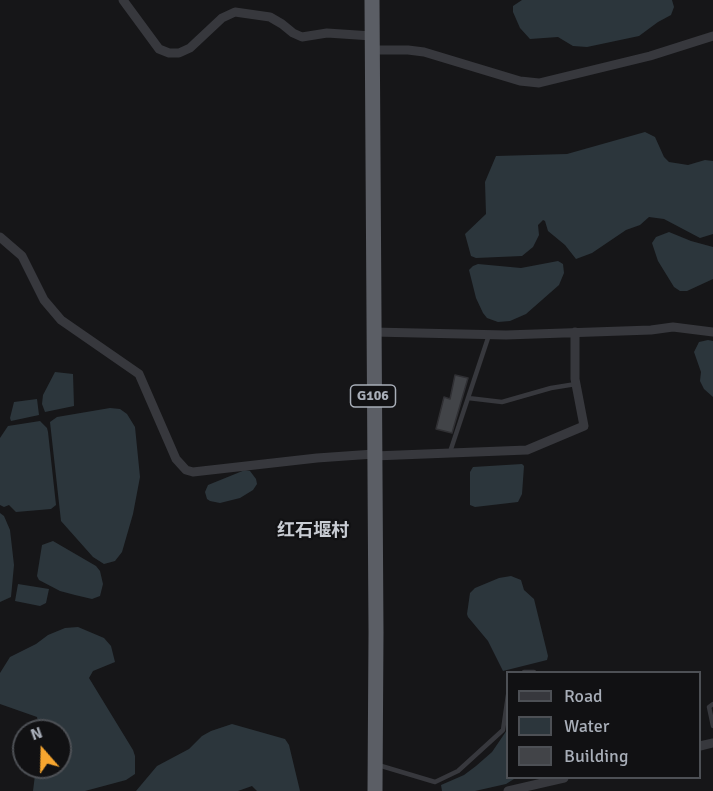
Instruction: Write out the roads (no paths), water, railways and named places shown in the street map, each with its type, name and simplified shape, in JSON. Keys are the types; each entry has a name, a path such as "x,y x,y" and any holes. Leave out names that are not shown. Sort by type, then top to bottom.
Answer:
{"highway":[{"name":"G106","path":"372,0 375,791"}],"street":[{"path":"123,0 159,49 170,53 179,53 190,48 222,18 236,12 244,12 270,17 302,37 327,33 424,52 520,81 539,83 650,56 713,36"},
{"path":"0,237 22,256 44,300 60,320 139,374 176,459 186,470 193,472 285,461 374,455 526,450 584,426 576,384 575,332"},
{"path":"373,332 489,334 651,330 673,327 713,333"},
{"path":"508,791 556,779"}],"lane":[{"path":"450,452 489,334"},
{"path":"468,398 502,402 551,388 576,384"},
{"path":"375,764 435,782 458,771 503,730 506,704"},
{"path":"713,704 709,707 713,726"}],"water":[{"path":"522,0 672,0 674,7 671,15 639,36 587,47 573,46 558,37 530,39 520,28 513,12 513,6"},
{"path":"645,132 655,137 664,157 669,162 688,165 705,160 713,161 713,234 700,238 664,219 649,217 640,225 626,230 592,253 576,259 565,245 548,231 543,220 538,225 539,235 533,247 522,256 476,258 471,256 465,234 486,214 485,182 496,156 567,154"},
{"path":"669,232 713,247 713,279 687,291 680,291 674,287 658,261 652,243 656,237"},
{"path":"558,261 563,264 564,273 559,285 526,314 510,321 498,322 487,318 483,313 476,298 469,270 473,266 478,264 521,268"},
{"path":"713,341 713,397 704,389 700,381 701,372 694,352 699,342"},
{"path":"55,372 73,374 74,406 45,412 42,404 43,395"},
{"path":"37,399 39,415 11,421 14,402"},
{"path":"110,408 120,409 127,414 135,427 140,477 133,514 122,552 115,561 104,564 93,557 61,521 50,422 57,417"},
{"path":"40,421 48,432 56,505 51,509 16,512 9,505 4,507 0,505 0,438 8,426"},
{"path":"522,464 524,466 522,494 518,502 475,507 470,505 470,472 473,467"},
{"path":"245,470 250,471 256,479 257,484 253,490 240,498 220,503 207,499 205,492 208,485"},
{"path":"0,513 4,516 10,530 14,565 11,597 0,602"},
{"path":"53,541 96,566 100,571 103,584 100,596 92,599 75,595 60,591 39,580 37,576 42,545"},
{"path":"511,576 521,580 524,590 534,599 548,656 547,660 503,671 488,641 467,614 470,593 475,588 499,578"},
{"path":"18,584 49,589 46,603 40,606 15,601"},
{"path":"78,627 104,638 111,646 115,662 93,671 89,678 133,750 135,774 126,780 85,791 33,791 34,779 72,779 72,719 37,719 0,704 0,673 10,657 65,628"},
{"path":"232,724 285,739 289,745 300,791 257,791 252,786 238,791 136,791 157,766 189,749 202,736"},
{"path":"506,731 506,779 514,779 506,784 475,791 442,791 441,785 464,775 492,752"}],"district":[{"name":"红石堰村","path":"313,531"}]}
